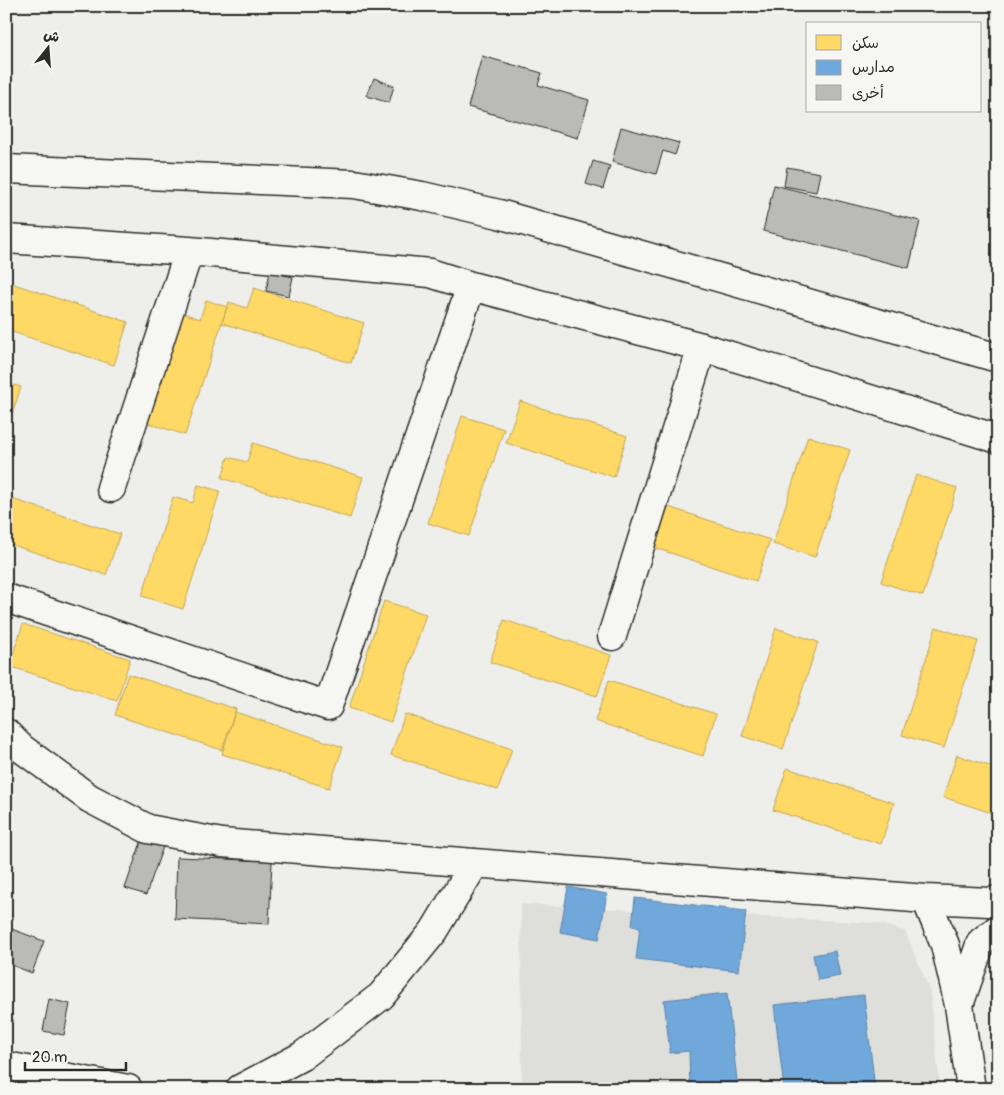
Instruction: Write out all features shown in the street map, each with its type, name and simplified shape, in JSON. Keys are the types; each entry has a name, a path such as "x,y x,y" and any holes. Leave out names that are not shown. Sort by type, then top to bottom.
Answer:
{"street":[{"path":"6,169 354,184 422,196 499,214 998,358"},
{"path":"6,239 189,251 430,273 471,286 702,347 998,439"},
{"path":"111,488 189,251"},
{"path":"6,598 328,706 471,286"},
{"path":"612,636 702,347"},
{"path":"6,733 21,748 89,798 148,829 222,843 926,899 989,902 998,900"},
{"path":"240,1089 302,1056 381,996 434,931 475,863"},
{"path":"926,899 945,945 959,1005 972,1089"},
{"path":"959,1005 981,942 998,929"},
{"path":"6,1066 128,1089"}],"shaded area":[{"path":"521,904 876,923 905,931 930,991 940,1089 522,1089"}],"building: سكن":[{"path":"11,283 128,322 114,365 6,330 6,296"},
{"path":"254,288 364,323 351,363 222,323 229,302 247,308"},
{"path":"206,300 227,307 185,435 145,422 180,312 200,319"},
{"path":"6,383 21,387 6,432"},
{"path":"520,401 627,436 614,477 506,443"},
{"path":"462,416 504,429 469,536 428,523"},
{"path":"808,436 850,450 815,557 773,544"},
{"path":"253,443 363,477 350,518 222,478 228,457 247,462"},
{"path":"916,475 957,488 923,596 881,582"},
{"path":"198,485 220,491 183,609 142,596 173,497 193,503"},
{"path":"12,499 120,534 106,575 6,543 6,518"},
{"path":"662,505 770,540 756,581 649,546"},
{"path":"384,601 426,614 391,722 349,708"},
{"path":"504,620 611,655 597,696 490,662"},
{"path":"23,624 130,659 117,701 9,666"},
{"path":"936,627 978,641 944,748 902,735"},
{"path":"776,628 818,642 783,749 742,736"},
{"path":"128,674 236,709 222,750 115,715"},
{"path":"609,680 716,714 703,756 595,721"},
{"path":"235,712 343,747 329,788 222,754"},
{"path":"405,714 512,749 498,790 391,755"},
{"path":"957,755 998,769 998,815 943,797"},
{"path":"787,768 894,803 881,844 773,810"}],"building: مدارس":[{"path":"568,887 607,894 599,939 560,932"},
{"path":"635,898 746,911 739,971 636,959 640,927 632,926"},
{"path":"835,951 840,976 818,980 813,955"},
{"path":"727,993 738,1089 690,1089 689,1051 670,1053 664,1000"},
{"path":"864,995 875,1089 784,1089 774,1005"}],"building: أخرى":[{"path":"482,56 542,73 538,85 589,100 578,138 468,107"},
{"path":"374,78 394,86 389,103 367,96"},
{"path":"621,127 679,143 675,155 663,151 656,174 612,162"},
{"path":"593,161 610,166 603,189 586,184"},
{"path":"787,167 820,173 816,192 784,186"},
{"path":"774,185 920,221 909,268 763,231"},
{"path":"270,272 293,277 289,296 266,291"},
{"path":"144,834 165,841 146,895 125,888"},
{"path":"177,857 272,861 269,924 175,919"},
{"path":"6,927 44,941 32,973 6,963"},
{"path":"49,999 70,1004 64,1035 43,1031"}]}
